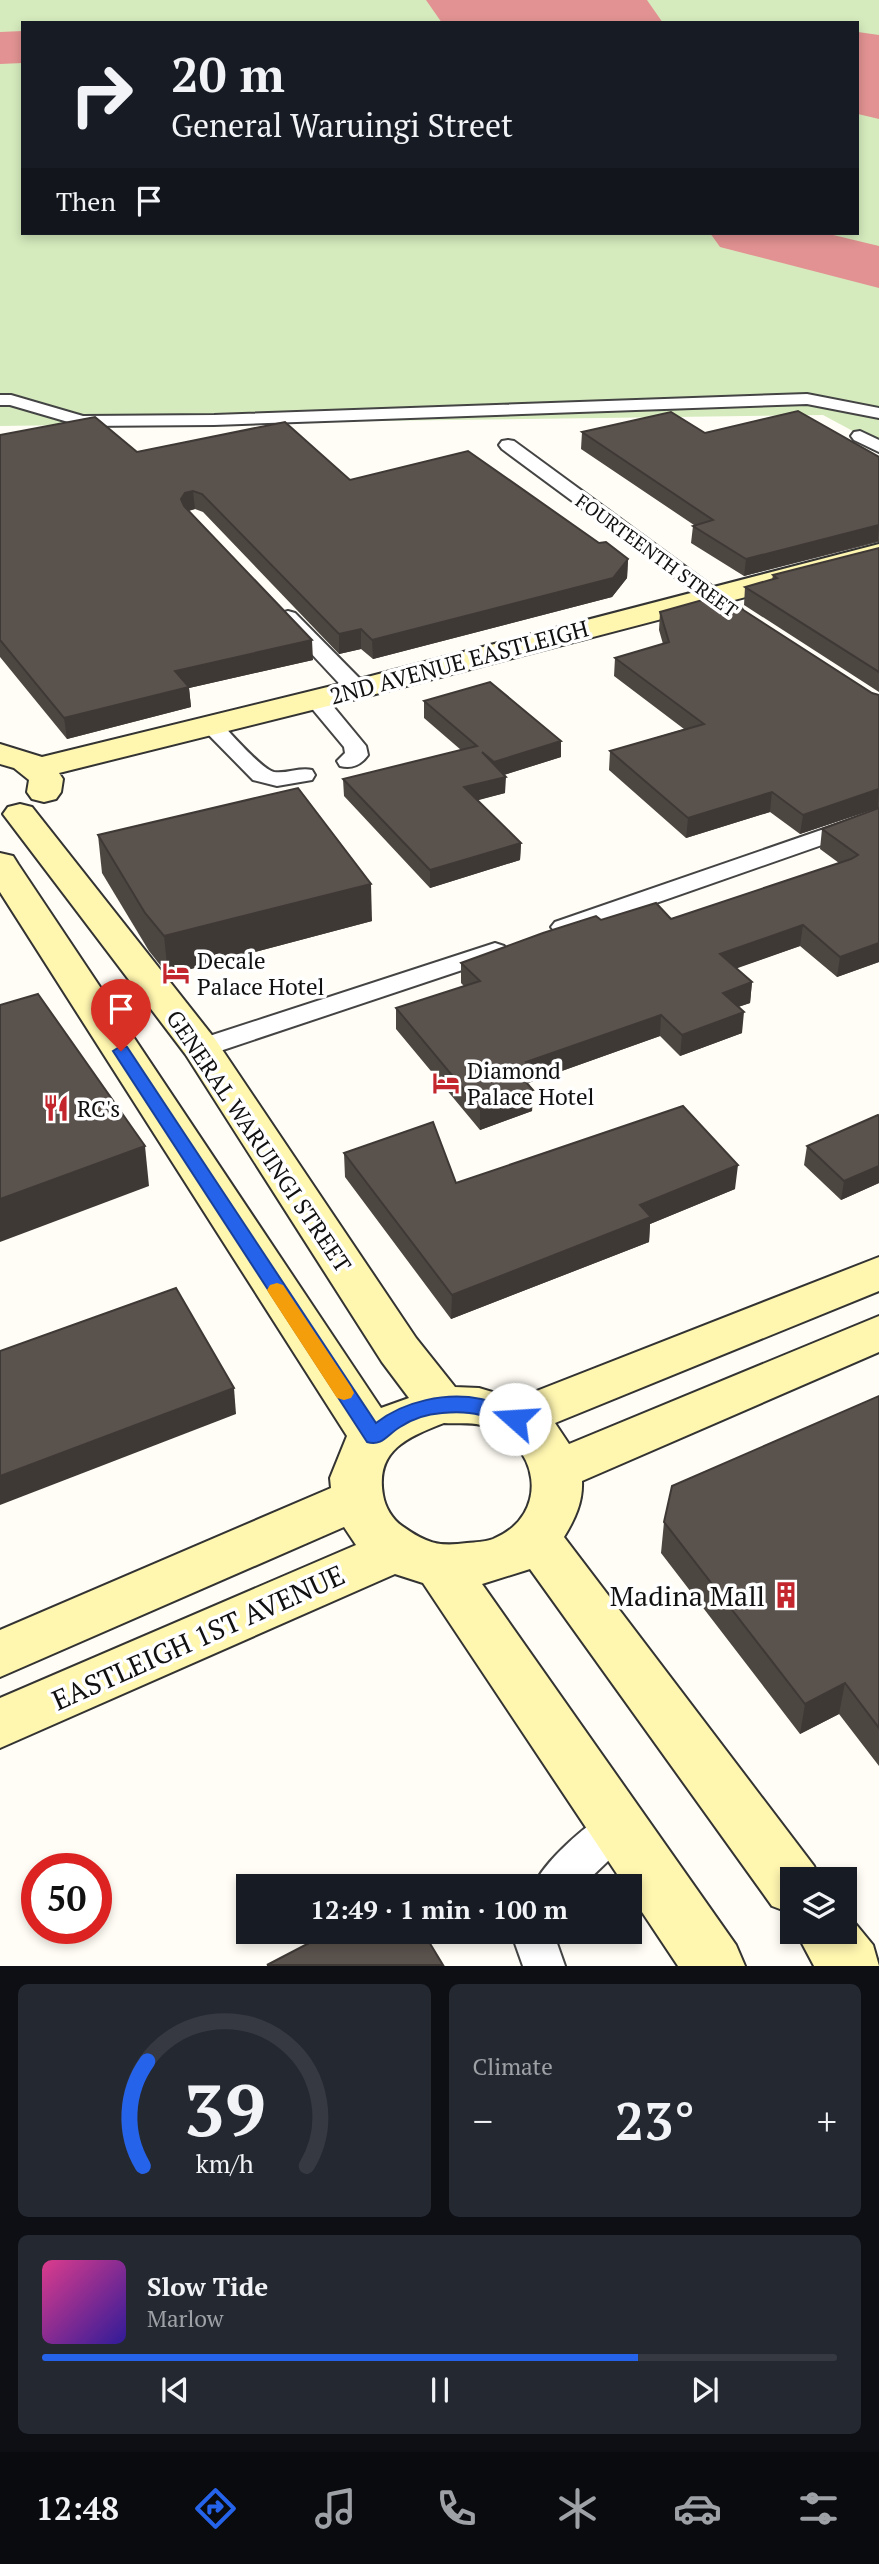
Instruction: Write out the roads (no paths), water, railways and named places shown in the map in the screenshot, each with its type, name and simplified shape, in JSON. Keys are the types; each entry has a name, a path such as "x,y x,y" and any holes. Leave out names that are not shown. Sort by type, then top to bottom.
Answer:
{"main road":[{"name":"2ND AVENUE EASTLEIGH","path":"38,768 357,689 879,553"},
{"path":"0,754 28,761 38,768 46,779 44,791 36,803 10,818"},
{"name":"GENERAL WARUINGI STREET","path":"10,818 201,1048 399,1350 442,1405"},
{"path":"0,864 374,1437"},
{"path":"515,1419 879,1273"},
{"path":"558,1470 879,1333"},
{"path":"442,1405 480,1406 515,1419 534,1433 549,1450 558,1470 559,1494 552,1517 536,1538 509,1556 476,1566 418,1559 377,1537 363,1520 355,1500 354,1478 360,1456 374,1437 393,1421 416,1410 442,1405"},
{"path":"0,1654 355,1500"},
{"path":"536,1538 780,1868"},
{"path":"418,1559 617,1826 715,1965"},
{"name":"EASTLEIGH 1ST AVENUE","path":"0,1724 297,1592 418,1559"},
{"path":"835,1944 851,1965"}],"lane":[{"path":"0,400 11,400 82,421 214,420 807,399 879,413"},
{"path":"860,436 879,447"},
{"name":"FOURTEENTH STREET","path":"508,445 744,618"},
{"path":"271,599 357,689"},
{"path":"315,699 355,746 357,755 348,761"},
{"path":"210,725 261,775 285,780 304,775"},
{"path":"201,1048 529,939 879,817"},
{"path":"567,1874 617,1826"},
{"path":"536,1944 544,1965"}],"place":[{"name":"Decale Palace Hotel","path":"176,973"},
{"name":"Diamond Palace Hotel","path":"446,1083"},
{"name":"RC's","path":"56,1108"},
{"name":"Madina Mall","path":"786,1595"}]}
